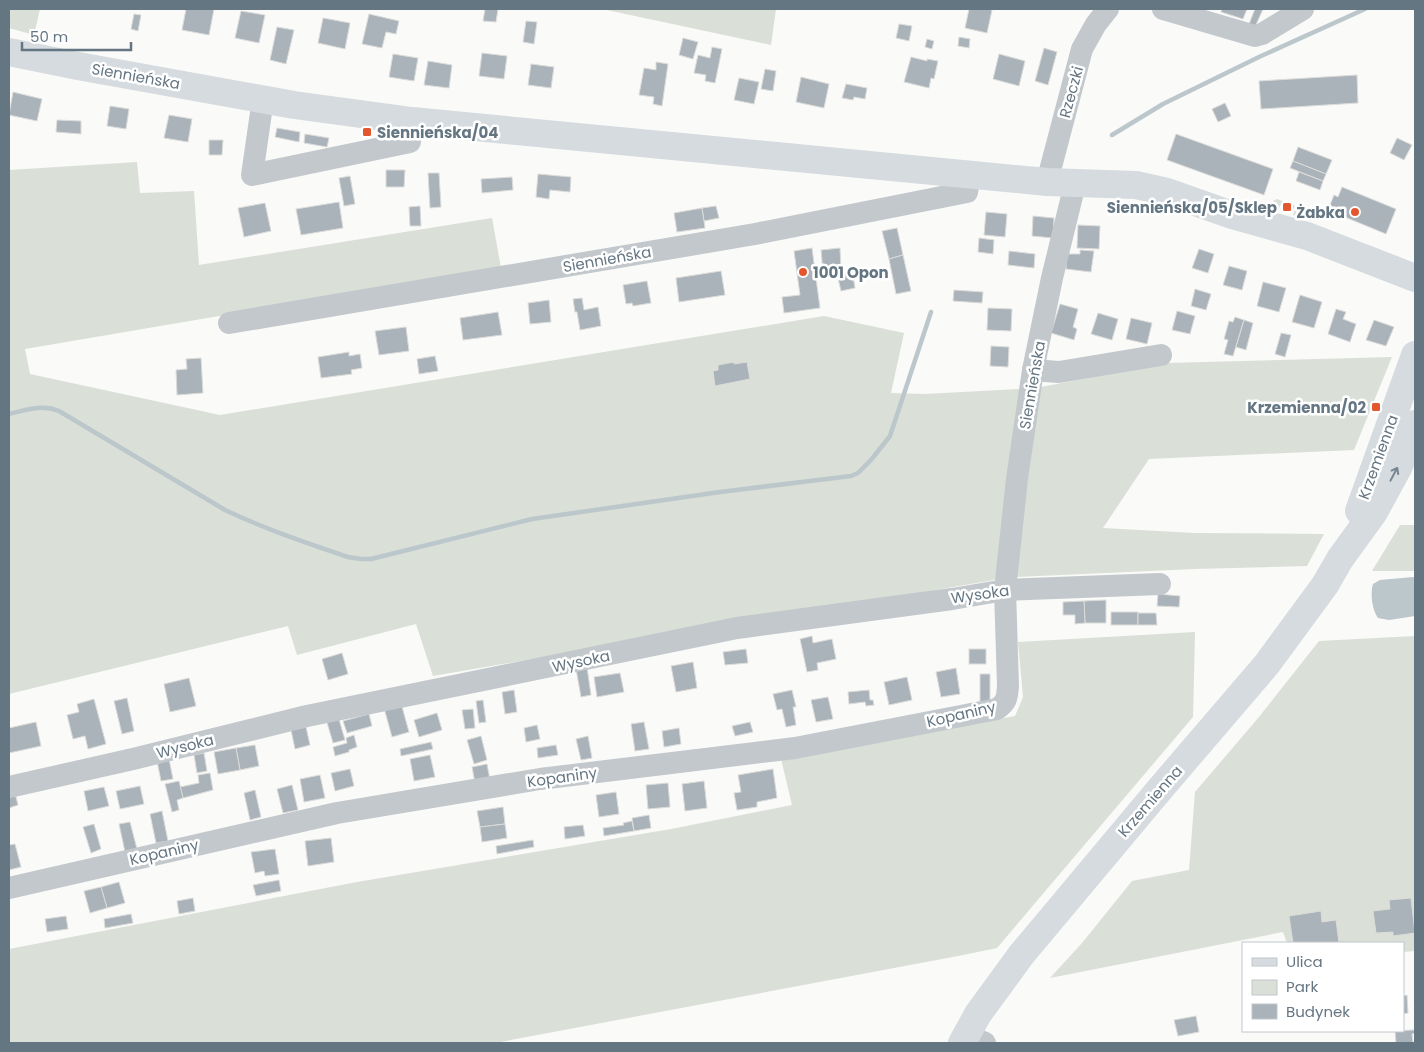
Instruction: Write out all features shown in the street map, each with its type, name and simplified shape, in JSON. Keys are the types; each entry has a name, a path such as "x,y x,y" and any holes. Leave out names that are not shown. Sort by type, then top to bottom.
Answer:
{"main road":[{"name":"Siennieńska","path":"9,52 294,105 412,121 1047,182 1136,185 1167,192 1232,215 1308,236 1415,278"},
{"name":"Siennieńska","path":"1075,184 1170,206 1296,250 1415,297"},
{"name":"Krzemienna","path":"1340,559 1415,355"},
{"name":"Krzemienna","path":"971,1041 978,1014 990,995 1160,789 1267,664 1325,586 1340,559 1374,512 1399,466 1415,424"}],"street":[{"name":"Rzeczki","path":"1047,182 1082,49 1096,24 1108,9"},
{"path":"1163,9 1255,36 1262,34 1303,9"},
{"path":"263,99 252,175 410,142 412,121"},
{"name":"Siennieńska","path":"229,323 755,234 967,192 970,175"},
{"name":"Siennieńska","path":"1005,590 1017,479 1033,370 1052,278 1075,184"},
{"path":"1033,370 1059,372 1161,355"},
{"name":"Wysoka","path":"9,787 133,759 307,716 728,630 1005,590 1160,584"},
{"name":"Kopaniny","path":"9,888 337,814 540,779 795,748 997,709 1004,704 1008,686 1005,590"}],"green space":[{"path":"9,9 40,9 34,35 9,28"},
{"path":"602,9 776,9 771,45"},
{"path":"137,162 140,193 194,191 199,265 492,218 501,268 25,349 30,374 220,415 824,316 904,333 891,393 925,394 1020,389 999,573 994,580 433,676 416,624 297,655 288,626 9,694 9,170"},
{"path":"1277,199 1314,213 1311,221 1293,215 1295,209 1281,204 1278,210 1271,208 1273,201"},
{"path":"1392,357 1354,450 1149,459 1103,528 1195,533 1324,534 1307,566 1014,577 1041,387 1166,363"},
{"path":"1400,525 1415,525 1415,571 1372,571"},
{"path":"1195,632 1193,717 997,948 495,1043 9,1043 9,949 357,882 671,829 792,805 781,759 1015,716 1023,697 1018,642"},
{"path":"1415,636 1415,951 1404,952 1404,942 1287,942 1283,932 1050,978 1082,943 1132,881 1189,870 1195,792 1259,717 1319,641"}],"shaded area":[{"path":"1415,578 1415,616 1389,620 1378,618 1372,601 1373,584 1380,580"}],"building":[{"path":"186,9 214,9 209,35 182,30"},
{"path":"485,9 498,9 496,22 483,21"},
{"path":"969,9 992,10 987,33 965,28"},
{"path":"1222,9 1247,9 1243,19 1221,12"},
{"path":"1255,9 1263,9 1255,27 1249,24"},
{"path":"241,11 265,15 259,43 235,38"},
{"path":"134,14 141,15 138,31 131,29"},
{"path":"369,14 399,21 396,34 386,32 382,48 362,44"},
{"path":"323,18 350,23 345,49 318,43"},
{"path":"526,21 537,22 534,44 523,42"},
{"path":"899,24 912,26 909,41 896,38"},
{"path":"277,27 294,30 286,64 270,60"},
{"path":"959,37 970,39 969,48 958,46"},
{"path":"683,38 698,42 693,59 679,55"},
{"path":"927,39 934,41 932,49 925,47"},
{"path":"712,47 722,49 715,83 705,81 706,75 694,73 698,55 710,58"},
{"path":"1044,48 1057,52 1048,85 1035,81"},
{"path":"482,53 507,56 504,79 479,76"},
{"path":"393,54 418,58 414,81 389,77"},
{"path":"999,54 1025,61 1019,86 993,79"},
{"path":"911,57 927,61 927,59 938,61 934,79 931,78 929,88 904,82"},
{"path":"428,61 452,65 449,88 424,85"},
{"path":"656,62 668,64 662,106 653,104 654,97 639,95 644,68 656,70"},
{"path":"531,64 554,67 551,88 528,85"},
{"path":"765,69 776,71 773,91 761,89"},
{"path":"1357,75 1358,103 1261,109 1259,81"},
{"path":"801,77 829,84 824,108 796,102"},
{"path":"739,78 759,82 754,104 734,100"},
{"path":"846,84 867,88 865,99 854,97 853,100 842,98"},
{"path":"13,92 42,99 37,121 9,115"},
{"path":"1225,103 1231,116 1218,122 1212,109"},
{"path":"110,106 129,109 126,129 107,126"},
{"path":"169,115 192,119 188,142 164,138"},
{"path":"57,120 81,121 81,134 56,132"},
{"path":"277,128 300,132 299,142 275,137"},
{"path":"305,134 329,138 327,147 304,143"},
{"path":"1176,134 1273,169 1264,195 1167,160"},
{"path":"1397,138 1412,145 1404,160 1390,153"},
{"path":"209,140 223,140 222,155 209,155"},
{"path":"1298,147 1332,160 1326,174 1293,161"},
{"path":"1293,161 1326,174 1323,181 1290,168"},
{"path":"386,170 405,170 404,187 386,187"},
{"path":"1299,172 1323,181 1320,190 1296,181"},
{"path":"428,173 439,173 441,207 430,208"},
{"path":"538,174 571,177 570,192 550,190 549,199 536,197"},
{"path":"350,176 355,204 344,206 339,178"},
{"path":"512,177 513,190 482,193 481,179"},
{"path":"1342,187 1396,209 1386,234 1328,210 1334,195 1338,197"},
{"path":"339,202 343,228 301,235 296,209"},
{"path":"265,203 271,231 244,237 238,208"},
{"path":"420,206 421,226 410,226 409,207"},
{"path":"716,206 719,218 704,221 702,208"},
{"path":"702,208 705,228 677,232 674,213"},
{"path":"986,212 1007,214 1005,237 984,235"},
{"path":"1033,216 1054,218 1053,238 1032,236"},
{"path":"1078,225 1100,226 1099,249 1077,248"},
{"path":"897,228 903,255 889,259 882,231"},
{"path":"979,238 994,240 993,254 978,252"},
{"path":"812,248 820,308 784,313 782,297 800,295 794,251"},
{"path":"840,248 841,270 823,272 821,250"},
{"path":"1199,249 1214,254 1208,273 1192,268"},
{"path":"1080,250 1094,251 1091,272 1066,269 1067,254 1080,254"},
{"path":"1009,251 1035,254 1034,268 1008,265"},
{"path":"903,255 911,291 896,294 889,259"},
{"path":"1229,266 1247,271 1242,290 1223,285"},
{"path":"852,270 855,288 841,291 837,274"},
{"path":"721,271 725,295 679,302 676,278"},
{"path":"647,281 651,303 633,306 632,303 626,304 623,285"},
{"path":"1263,282 1286,288 1279,312 1257,306"},
{"path":"1195,289 1211,294 1206,310 1191,306"},
{"path":"954,290 983,292 982,303 953,301"},
{"path":"1300,295 1322,302 1314,328 1292,322"},
{"path":"582,298 584,310 598,307 601,326 580,330 573,299"},
{"path":"549,300 551,322 530,324 528,303"},
{"path":"1060,304 1078,309 1073,327 1077,329 1074,340 1051,333"},
{"path":"988,308 1012,309 1011,331 987,330"},
{"path":"1336,309 1346,312 1343,319 1356,324 1350,342 1328,334"},
{"path":"1177,311 1195,316 1190,334 1172,330"},
{"path":"498,312 502,335 463,340 460,318"},
{"path":"1098,313 1118,319 1112,340 1091,334"},
{"path":"1235,317 1244,320 1233,356 1224,354 1228,340 1224,339 1229,321 1233,322"},
{"path":"1131,318 1152,323 1147,344 1126,339"},
{"path":"1244,320 1253,323 1246,350 1236,347"},
{"path":"1374,320 1394,327 1386,346 1366,340"},
{"path":"406,327 409,351 379,355 375,331"},
{"path":"1281,333 1291,335 1285,357 1275,354"},
{"path":"991,346 1009,347 1008,367 990,366"},
{"path":"349,352 349,356 360,354 362,368 351,370 352,374 321,378 318,357"},
{"path":"435,356 438,371 419,374 417,359"},
{"path":"201,358 203,393 177,395 176,370 187,369 186,359"},
{"path":"734,362 734,364 747,362 750,379 715,386 713,371 718,370 718,365"},
{"path":"1158,594 1180,596 1179,607 1157,606"},
{"path":"1106,600 1106,623 1085,623 1084,601"},
{"path":"1084,601 1085,623 1075,624 1075,615 1063,615 1063,602"},
{"path":"1111,612 1138,612 1138,625 1111,625"},
{"path":"1138,613 1156,613 1157,625 1138,625"},
{"path":"812,636 813,643 832,639 836,659 817,663 818,670 807,672 800,639"},
{"path":"746,649 748,663 725,665 723,652"},
{"path":"969,649 986,649 986,664 969,664"},
{"path":"342,653 348,674 328,680 322,659"},
{"path":"693,662 697,688 676,692 671,666"},
{"path":"587,667 591,695 581,697 576,669"},
{"path":"956,668 960,694 941,697 936,672"},
{"path":"620,673 624,692 597,697 594,677"},
{"path":"980,674 990,674 990,703 980,703"},
{"path":"907,677 912,700 889,705 884,682"},
{"path":"189,678 196,706 170,712 164,684"},
{"path":"514,690 517,712 505,714 502,692"},
{"path":"792,690 796,707 793,707 796,725 786,727 782,709 777,710 773,694"},
{"path":"869,690 870,700 873,700 874,705 866,706 865,702 849,704 848,692"},
{"path":"828,697 833,719 816,722 811,700"},
{"path":"127,698 134,731 122,734 114,701"},
{"path":"94,699 106,744 88,749 85,736 73,739 67,715 79,712 77,704"},
{"path":"483,700 486,722 479,723 476,701"},
{"path":"401,703 409,732 392,737 384,708"},
{"path":"473,709 475,728 465,729 462,710"},
{"path":"437,713 442,730 419,737 414,720"},
{"path":"369,714 372,726 347,733 343,721"},
{"path":"338,716 345,740 333,743 326,719"},
{"path":"36,722 41,746 9,753 9,728"},
{"path":"644,722 649,749 635,751 631,724"},
{"path":"750,722 753,732 735,736 732,726"},
{"path":"537,725 540,739 526,742 524,728"},
{"path":"306,727 310,745 295,749 291,730"},
{"path":"679,728 681,744 664,747 662,731"},
{"path":"354,735 357,747 349,750 349,752 335,756 333,747 347,743 346,738"},
{"path":"481,736 487,760 474,764 467,740"},
{"path":"588,736 592,758 581,760 576,739"},
{"path":"431,742 433,749 401,756 400,749"},
{"path":"255,745 259,766 240,770 236,748"},
{"path":"556,745 558,755 538,758 537,748"},
{"path":"236,748 240,770 218,774 214,752"},
{"path":"204,753 207,771 197,773 194,755"},
{"path":"430,755 435,777 414,781 410,759"},
{"path":"169,759 173,779 161,781 157,761"},
{"path":"487,764 490,780 475,783 472,767"},
{"path":"350,769 354,786 335,791 331,773"},
{"path":"773,769 777,798 757,802 757,807 737,810 734,793 741,792 738,775"},
{"path":"210,773 213,790 183,798 180,787 199,783 198,775"},
{"path":"320,775 325,798 304,802 300,779"},
{"path":"179,781 183,798 177,800 179,810 172,812 165,784"},
{"path":"704,781 707,808 685,811 682,784"},
{"path":"668,783 670,807 648,809 646,785"},
{"path":"292,785 298,810 283,813 277,789"},
{"path":"140,786 144,804 120,809 116,791"},
{"path":"104,787 109,806 88,811 84,791"},
{"path":"255,790 261,817 250,820 244,793"},
{"path":"616,792 619,814 599,817 596,795"},
{"path":"15,793 18,805 9,808 9,795"},
{"path":"503,807 505,824 480,827 477,811"},
{"path":"162,811 168,841 156,843 150,814"},
{"path":"649,815 651,828 634,831 632,818"},
{"path":"632,821 634,831 604,836 603,828 624,825 623,823"},
{"path":"130,822 137,849 125,852 119,824"},
{"path":"94,824 101,849 91,853 83,827"},
{"path":"505,824 507,838 482,842 480,827"},
{"path":"583,825 585,836 565,839 564,827"},
{"path":"331,838 334,862 308,866 305,841"},
{"path":"533,840 534,847 497,854 496,846"},
{"path":"15,844 21,867 9,870 9,845"},
{"path":"275,849 279,874 265,876 264,871 255,873 251,852"},
{"path":"279,880 281,891 256,896 253,885"},
{"path":"119,882 125,903 107,908 101,887"},
{"path":"101,887 107,908 90,913 84,891"},
{"path":"193,898 195,911 179,914 177,901"},
{"path":"1411,898 1415,933 1393,936 1393,932 1376,933 1373,911 1390,909 1389,900"},
{"path":"1321,911 1322,922 1336,920 1339,942 1293,942 1289,916"},
{"path":"131,914 133,923 105,928 104,919"},
{"path":"66,916 68,929 47,932 45,919"},
{"path":"1407,995 1408,1013 1404,1014 1404,996"},
{"path":"1196,1016 1199,1032 1178,1036 1174,1020"},
{"path":"1414,1030 1415,1033 1412,1034 1413,1043 1396,1043 1395,1032"}],"waterway":[{"path":"1112,135 1163,104 1259,57 1365,9"},
{"path":"9,414 40,408 59,411 225,510 271,530 348,557 371,559 532,519 720,492 851,476 858,473 890,436 931,312"}],"place":[{"name":"Siennieńska/04","path":"367,132"},
{"name":"Siennieńska/05/Sklep","path":"1287,207"},
{"name":"Żabka","path":"1355,212"},
{"name":"1001 Opon","path":"803,272"},
{"name":"Krzemienna/02","path":"1376,407"}]}
